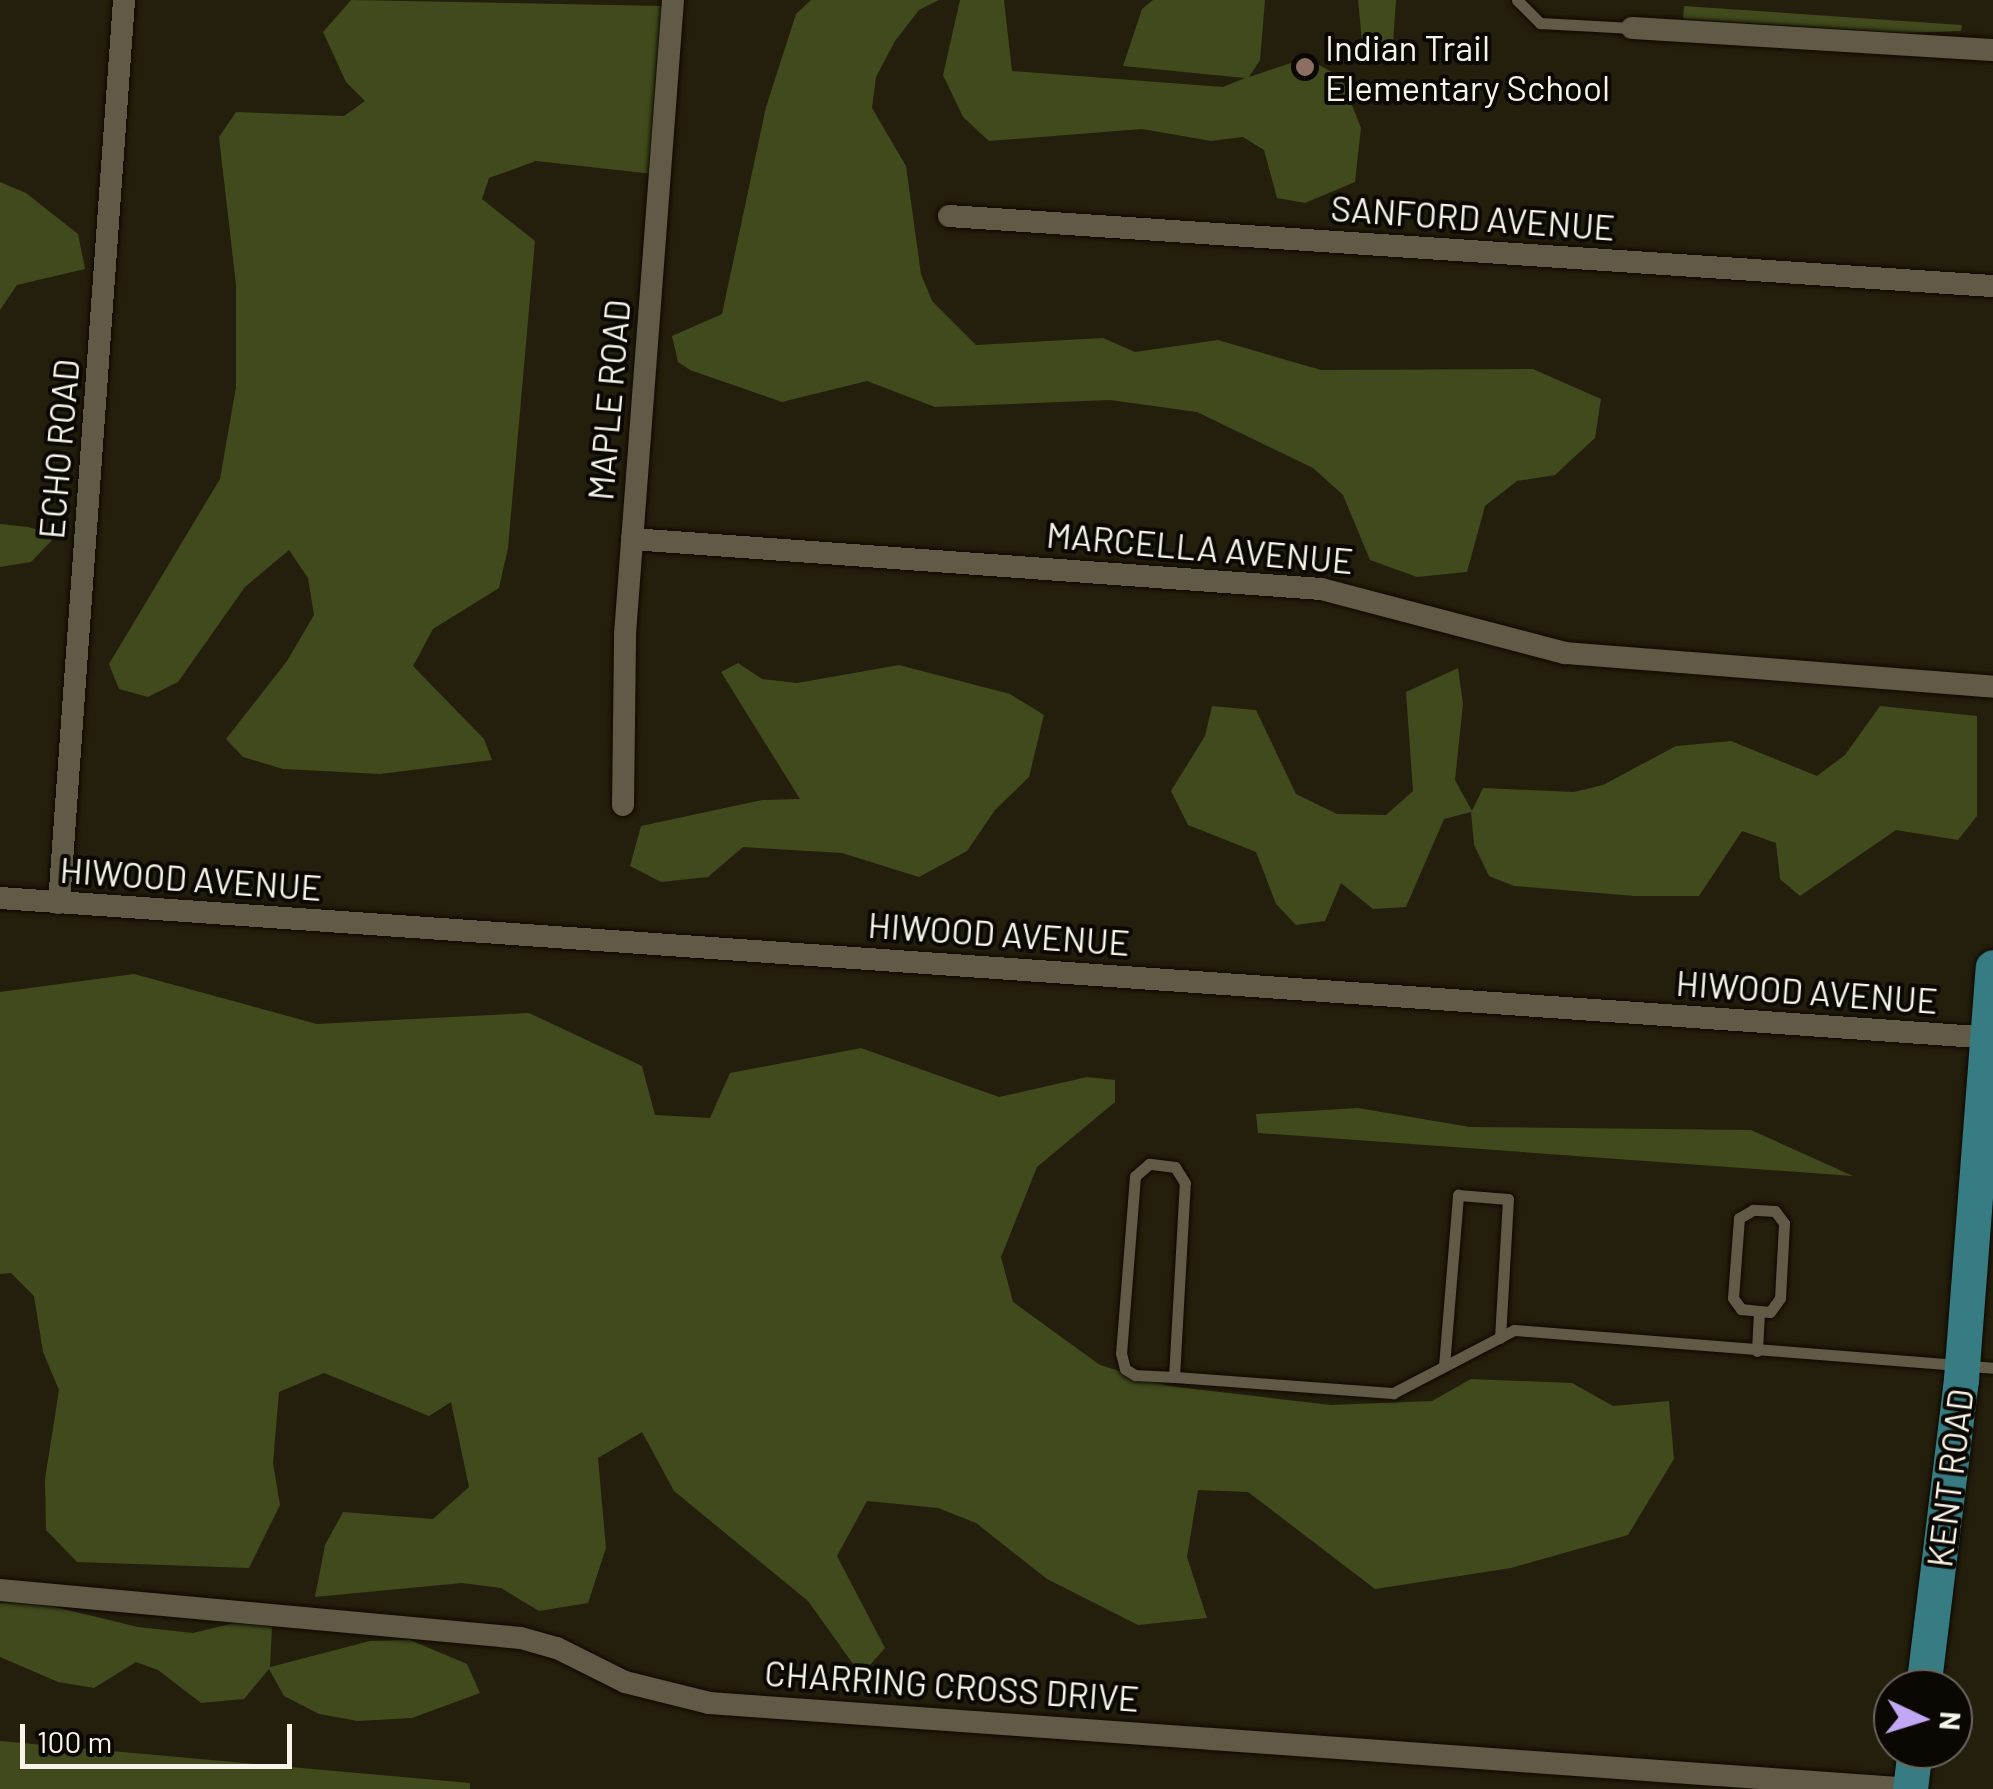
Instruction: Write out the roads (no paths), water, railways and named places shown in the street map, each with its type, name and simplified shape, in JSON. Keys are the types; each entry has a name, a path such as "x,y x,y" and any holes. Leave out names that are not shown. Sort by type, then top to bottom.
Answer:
{"main road":[{"name":"KENT ROAD","path":"1926,1669 1978,1367 1993,967"}],"street":[{"name":"ECHO ROAD","path":"59,903 124,0"},
{"name":"MAPLE ROAD","path":"623,805 632,538 673,0"},
{"path":"1632,28 1993,50"},
{"name":"SANFORD AVENUE","path":"949,216 1993,286"},
{"name":"MARCELLA AVENUE","path":"632,538 1322,588 1565,653 1993,688"},
{"name":"HIWOOD AVENUE","path":"0,898 1990,1038"},
{"name":"CHARRING CROSS DRIVE","path":"0,1590 493,1634 557,1648 625,1682 708,1703 1911,1789"}],"lane":[{"path":"1517,0 1540,23 1632,28"},
{"path":"1174,1377 1185,1182 1175,1167 1149,1164 1135,1176 1121,1353 1125,1369 1135,1374 1174,1377 1393,1392 1514,1330 1978,1367"},
{"path":"1444,1366 1458,1195 1508,1199 1500,1338"},
{"path":"1752,1210 1775,1212 1784,1223 1777,1307 1758,1311 1741,1309 1733,1298 1739,1218 1752,1210"},
{"path":"1757,1351 1758,1311"}],"place":[{"name":"Indian Trail Elementary School","path":"1305,67"}]}
